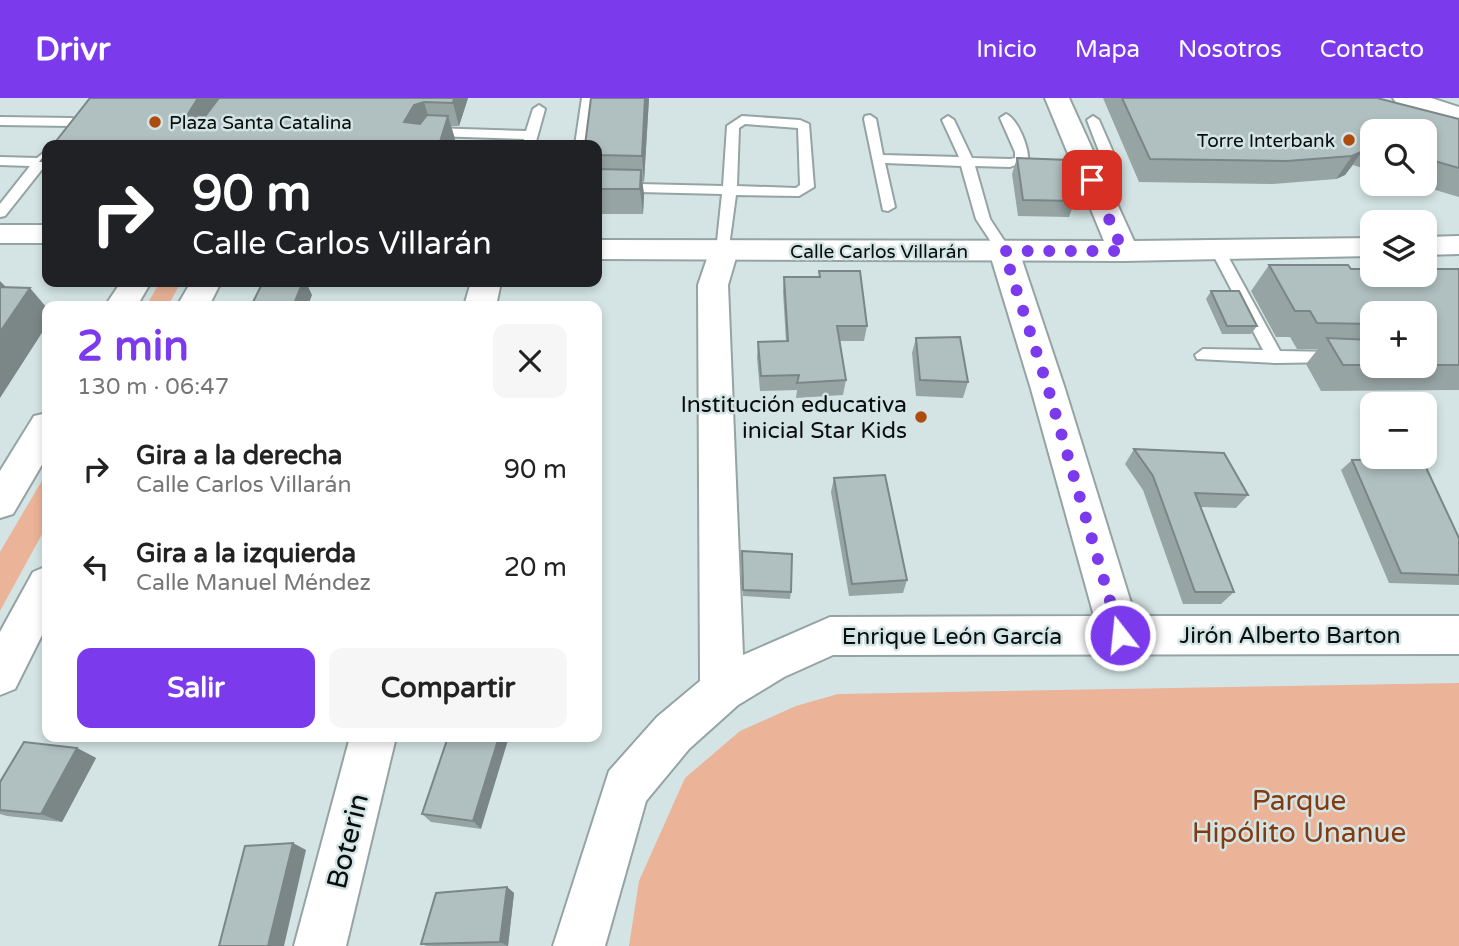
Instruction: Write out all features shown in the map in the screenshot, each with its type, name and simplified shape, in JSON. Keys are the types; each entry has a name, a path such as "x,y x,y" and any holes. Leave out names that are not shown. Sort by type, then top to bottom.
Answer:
{"main road":[{"path":"1057,98 1123,251"},
{"path":"1405,98 1459,115"},
{"path":"1449,98 1459,104"},
{"path":"0,234 42,234"},
{"path":"1437,246 1459,245"},
{"name":"Calle Carlos Villarán","path":"602,250 1123,251 1360,247"},
{"path":"722,690 713,285 723,251"},
{"path":"1004,251 1048,388 1120,635"},
{"path":"0,256 42,255"},
{"path":"0,502 42,434"},
{"path":"0,675 42,594"},
{"name":"Jirón Alberto Barton","path":"1120,635 1459,635"},
{"name":"Enrique León García","path":"579,946 626,788 673,733 722,690 769,663 830,636 1120,635"},
{"name":"Boterin","path":"320,946 372,742"}],"lane":[{"path":"582,140 588,98"},
{"path":"424,140 431,131 531,140 538,109"},
{"path":"0,121 75,118 60,138"},
{"path":"877,159 1010,163 1021,160 1022,152 1006,118"},
{"path":"870,119 888,207"},
{"path":"602,187 729,189 804,191 807,187 804,127 795,122 742,120 733,126 729,189 723,251"},
{"path":"948,120 967,161 983,219 1004,251"},
{"path":"1092,180 1110,159 1093,120"},
{"path":"0,162 42,158"},
{"path":"0,213 42,160"},
{"path":"1217,249 1275,357"},
{"path":"1203,355 1359,359"}],"green space":[{"path":"157,287 178,287 171,301 149,301"},
{"path":"42,481 42,534 0,611 0,552"},
{"name":"Parque Hipólito Unanue","path":"1459,683 1459,946 629,946 639,881 685,778 740,731 796,706 838,694"}],"building":[{"path":"90,98 198,98 183,122 200,123 219,98 454,98 453,103 424,102 414,105 404,122 420,124 427,115 448,116 441,140 57,140"},
{"path":"591,98 645,98 642,156 602,155 602,140 586,140"},
{"path":"1122,98 1377,98 1459,119 1459,168 1437,162 1437,119 1360,119 1360,152 1352,156 1287,161 1150,159"},
{"path":"1017,158 1069,160 1075,201 1023,200"},
{"path":"602,169 641,170 640,189 602,189"},
{"path":"1269,265 1348,265 1351,269 1360,269 1360,287 1437,287 1437,269 1459,269 1459,365 1437,365 1437,301 1360,301 1360,324 1317,323 1310,311 1295,311"},
{"path":"819,271 860,271 867,326 837,326 846,380 797,383 799,375 761,376 758,342 788,341 784,277 820,277"},
{"path":"0,287 30,288 0,332"},
{"path":"260,287 301,287 295,301 254,301"},
{"path":"1211,291 1239,291 1257,326 1227,326"},
{"path":"960,337 968,382 920,380 916,338"},
{"path":"1327,338 1360,339 1360,365 1343,365"},
{"path":"1134,449 1224,453 1248,495 1195,493 1234,592 1195,592 1153,476"},
{"path":"1352,460 1360,460 1360,469 1427,469 1459,538 1459,575 1401,573"},
{"path":"885,475 907,580 852,584 834,478"},
{"path":"742,551 792,554 791,592 743,590"},
{"path":"24,742 77,748 41,814 0,810 0,782"},
{"path":"446,742 497,742 473,821 422,814"},
{"path":"293,843 268,946 219,946 245,846"},
{"path":"507,887 500,942 421,944 436,893"}],"place":[{"name":"Plaza Santa Catalina","path":"155,122"},
{"name":"Torre Interbank","path":"1349,140"},
{"name":"Institución educativa inicial Star Kids","path":"921,417"}],"route":[{"path":"1092,180 1123,251 1004,251 1048,388 1120,635"}]}
